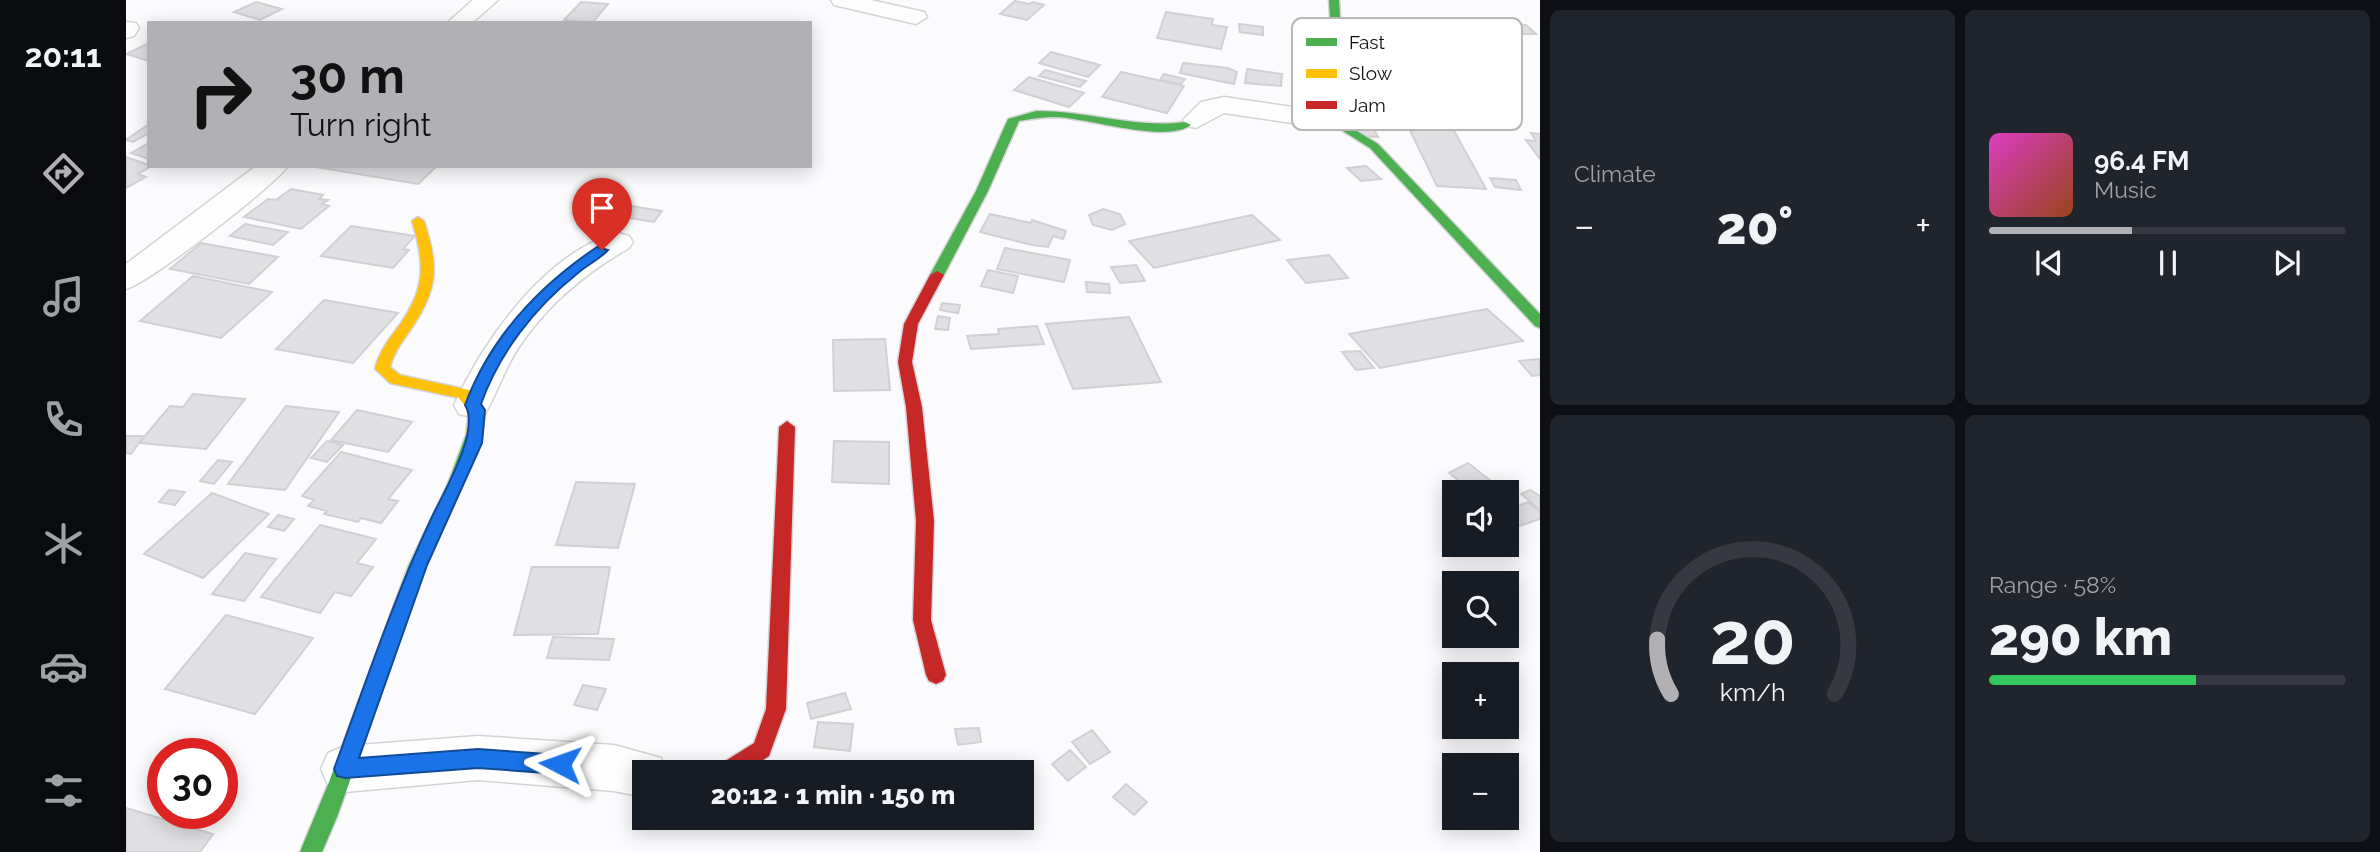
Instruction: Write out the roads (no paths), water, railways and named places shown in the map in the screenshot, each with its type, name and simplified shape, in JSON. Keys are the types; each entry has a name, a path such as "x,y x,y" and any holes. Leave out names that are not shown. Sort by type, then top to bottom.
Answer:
{"street":[{"path":"460,21 487,0"},
{"path":"842,0 916,17"},
{"path":"1334,0 1335,18"},
{"path":"936,675 922,620 925,521 914,407 905,362 911,324 982,191 1014,119 1046,109 1145,130 1173,130 1191,122 1210,107 1224,105 1292,115"},
{"path":"1348,130 1374,146 1540,323"},
{"path":"126,279 180,241 271,168"},
{"path":"311,852 345,769 418,565 474,443 477,410 464,394 395,379 382,369 386,352 406,325 429,282 430,257 418,221"},
{"path":"472,405 480,385 506,340 532,309 583,261 618,242"},
{"path":"750,760 766,747 776,709 787,427"},
{"path":"345,769 478,758 632,772"}]}
